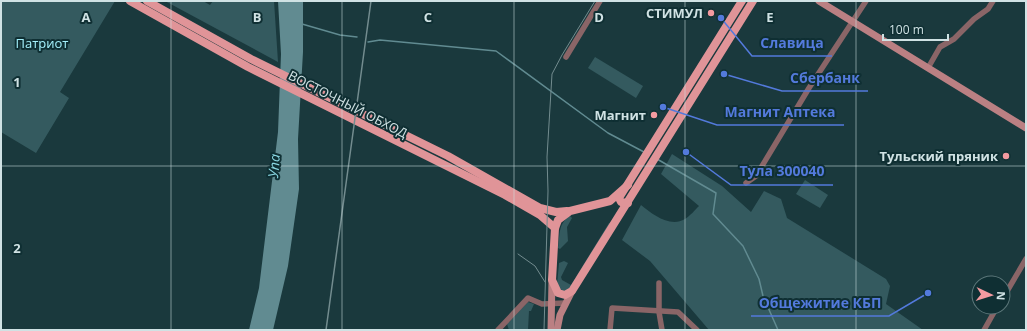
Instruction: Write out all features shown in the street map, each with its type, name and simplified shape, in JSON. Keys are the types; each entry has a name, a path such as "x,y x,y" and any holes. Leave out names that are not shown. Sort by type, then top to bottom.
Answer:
{"main road":[{"name":"ВОСТОЧНЫЙ ОБХОД","path":"130,1 248,67 505,196 540,215 555,228"},
{"name":"ВОСТОЧНЫЙ ОБХОД","path":"147,1 251,59 448,156 540,208 556,212 570,211 610,201 628,185"},
{"path":"628,203 624,204 619,201 742,1"},
{"path":"570,211 558,220 555,228 552,280 558,293 564,295 572,291 753,1"},
{"path":"657,138 664,138 665,143"}],"street":[{"path":"566,57 600,1"},
{"path":"819,1 1026,128"},
{"path":"746,183 756,176 852,20 866,1"},
{"path":"928,68 940,47 954,39 974,19 988,9 993,1"},
{"path":"1011,284 1026,259"},
{"path":"551,330 552,280"},
{"path":"659,283 659,312 662,330"},
{"path":"557,330 560,315 572,291"},
{"path":"498,330 528,298 537,303 551,305 565,303"},
{"path":"610,330 612,308 678,312 697,330"},
{"path":"984,330 993,315"}],"green space":[{"name":"Патриот","path":"1,1 115,1 60,92 69,98 36,153 1,132"},
{"path":"165,1 203,1 210,5 213,1 274,1 278,62"},
{"path":"595,57 643,86 636,98 588,68"},
{"path":"672,154 722,186 751,212 764,191 781,199 787,218 886,279 890,286 886,304 923,330 709,330 650,261 622,240 641,205 662,219 673,222 685,219 699,206 661,174"},
{"path":"805,180 828,195 820,208 796,194"},
{"path":"570,216 572,218 567,227 568,241 560,249 558,248 561,226"},
{"path":"612,222 570,291 560,291 557,285 559,263 564,261 568,263 561,277 562,280 571,285 609,223"},
{"path":"528,302 534,304 531,311 529,311 528,330 509,330 507,324"}],"water":[{"name":"Упа","path":"278,1 303,1 303,52 298,139 299,189 288,266 273,330 249,330 259,288 278,132 281,54"}],"waterway":[{"path":"302,24 340,35 357,37"},
{"path":"368,42 380,40 496,51 608,133 644,152"},
{"path":"657,159 716,193 713,214 743,246 759,279 763,296 778,330"}],"tram line":[{"path":"544,330 548,191 547,157 552,74 595,1"},
{"path":"518,254 535,266 545,282"}],"railway":[{"path":"326,330 371,1"}],"place":[{"name":"СТИМУЛ","path":"711,13"},
{"name":"Славица","path":"721,18"},
{"name":"Сбербанк","path":"724,74"},
{"name":"Магнит Аптека","path":"663,107"},
{"name":"Магнит","path":"654,115"},
{"name":"Тула 300040","path":"686,152"},
{"name":"Тульский пряник","path":"1006,156"},
{"name":"Общежитие КБП","path":"928,293"}]}
